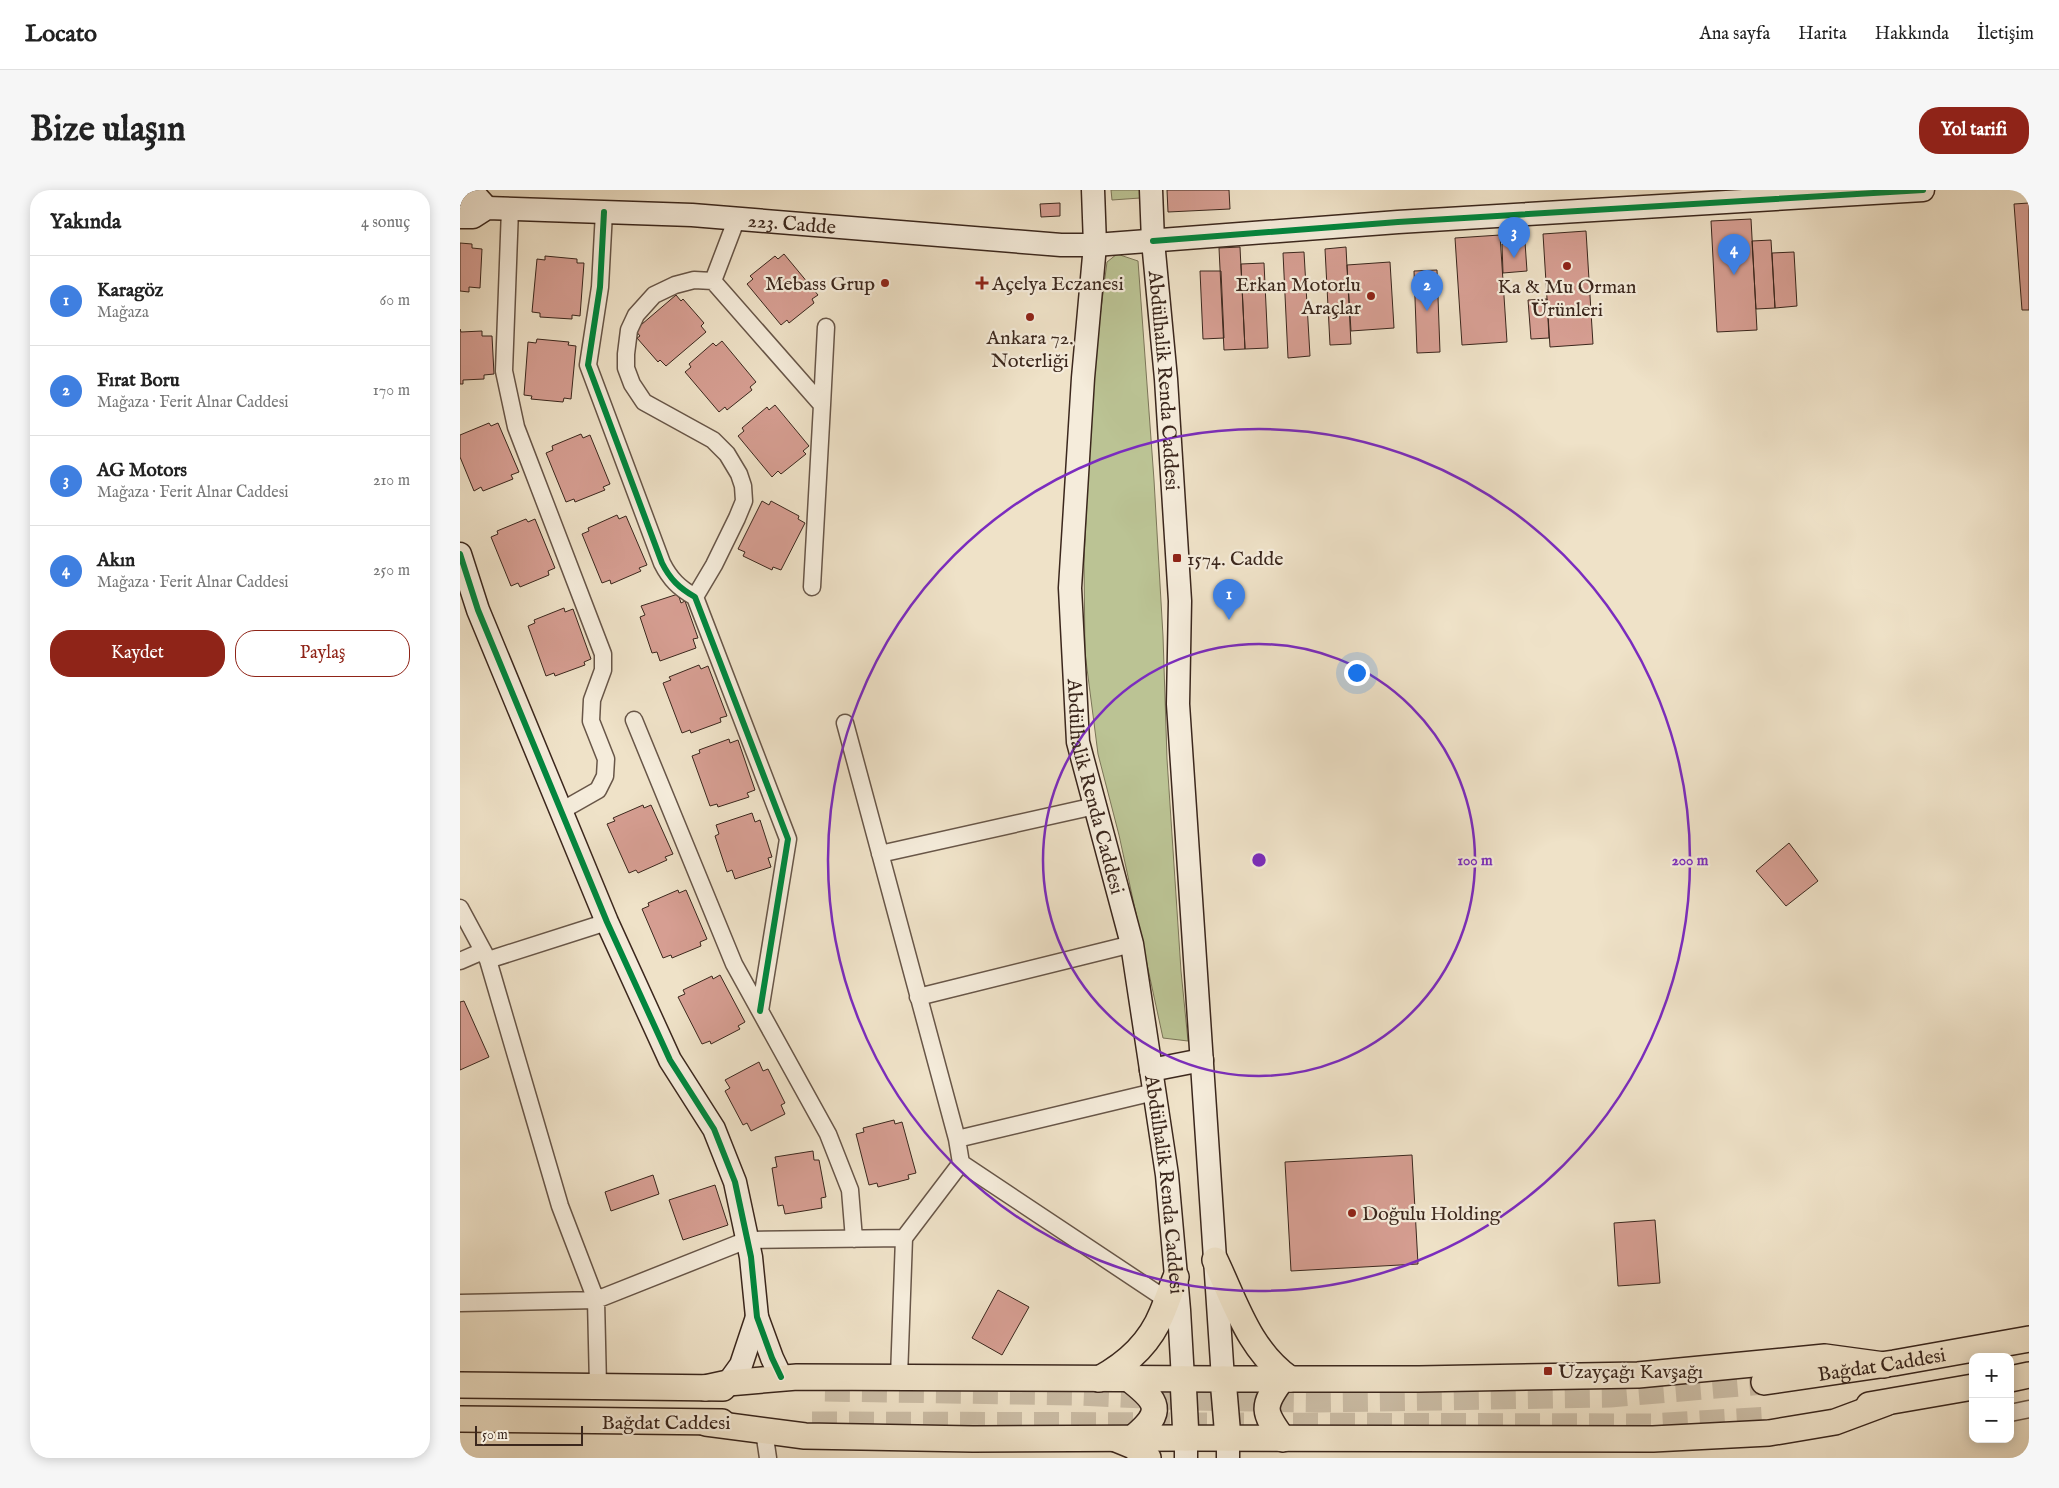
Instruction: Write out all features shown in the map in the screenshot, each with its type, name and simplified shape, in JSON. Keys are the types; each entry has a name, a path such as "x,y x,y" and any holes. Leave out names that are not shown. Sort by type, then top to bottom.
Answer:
{"main road":[{"name":"Abdülhalik Renda Caddesi","path":"1093,190 1095,245 1083,378 1070,588 1078,742 1132,944 1167,1176 1183,1379"},
{"name":"Abdülhalik Renda Caddesi","path":"1151,190 1153,241 1166,380 1179,592 1178,704 1223,1379"},
{"name":"223. Cadde","path":"460,217 473,217 488,208 692,214 1061,246 1153,241 1398,222 1923,190"},
{"name":"223. Cadde","path":"460,197 478,198 488,208"},
{"path":"460,554 478,610 607,922 670,1060 714,1129 736,1182 751,1257 757,1317 781,1377"},
{"path":"1151,1070 1202,1060"},
{"path":"1215,1260 1249,1335 1268,1360 1286,1379"},
{"path":"1099,1379 1117,1369 1134,1356 1153,1330 1176,1277"},
{"path":"717,1385 741,1365 757,1317"},
{"name":"Bağdat Caddesi","path":"1764,1382 1884,1365 2029,1339"},
{"path":"717,1385 781,1377 1419,1379 1638,1376 1825,1357 1884,1365"},
{"path":"2014,1378 2029,1375"},
{"path":"1122,1438 1148,1425 1153,1416 1153,1403 1146,1392 1128,1378"},
{"path":"1183,1379 1186,1448"},
{"path":"1223,1379 1228,1448"},
{"path":"1282,1448 1268,1417 1267,1408 1270,1395 1286,1379"},
{"path":"2014,1383 2029,1381"},
{"name":"Bağdat Caddesi","path":"460,1384 717,1385 808,1389"},
{"name":"Bağdat Caddesi","path":"1768,1419 1828,1409 1886,1403 1969,1388"},
{"path":"706,1423 806,1436 973,1439 1122,1438 1186,1448 1282,1448 1313,1439 1653,1440 1744,1434 1835,1422 1886,1403"},
{"name":"Bağdat Caddesi","path":"460,1419 812,1424"},
{"path":"1122,1438 1148,1458"}],"street":[{"path":"510,210 504,371 508,399 516,427 603,654 603,670 592,700 591,721 606,759 605,776 598,790 561,811"},
{"path":"604,212 600,286 588,365 662,563 670,578 681,590 695,597 788,839 760,1011"},
{"path":"713,281 737,218"},
{"path":"695,597 714,565 737,518 744,501 743,486 739,474 727,454 713,440 644,402 632,384 626,368 626,354 629,330 636,315 654,295 675,285 694,280 713,281 822,405"},
{"path":"812,588 826,327"},
{"path":"634,720 734,964 828,1134 850,1190 854,1239"},
{"path":"845,723 961,1163 1167,1300"},
{"path":"880,854 1095,806"},
{"path":"460,908 486,956 560,1206 596,1300 598,1386"},
{"path":"460,961 486,956 607,922"},
{"path":"918,997 1132,944"},
{"path":"956,1140 1154,1092"},
{"path":"899,1377 904,1238 961,1163"},
{"path":"460,1303 596,1300 747,1240 904,1238"},
{"path":"2014,1412 2029,1409"},
{"path":"764,1431 768,1458"}],"green space":[{"path":"1111,190 1140,190 1140,198 1112,200"},
{"path":"1117,254 1138,261 1154,480 1163,636 1167,759 1181,971 1188,1041 1163,1038 1119,835 1098,754 1085,653 1084,563 1092,379 1107,262"}],"building":[{"path":"1167,190 1229,190 1230,209 1168,212"},
{"path":"1060,203 1060,216 1041,217 1040,204"},
{"path":"2029,203 2029,310 2022,310 2014,204"},
{"path":"1751,219 1757,330 1717,332 1711,221"},
{"name":"Ka & Mu Orman Ürünleri","path":"1586,231 1593,344 1550,347 1543,234"},
{"path":"1500,235 1507,342 1462,345 1455,238"},
{"path":"1771,240 1775,308 1756,309 1752,241"},
{"path":"1525,242 1527,271 1503,273 1502,244"},
{"path":"460,243 472,244 472,248 482,249 480,288 469,287 469,292 460,291"},
{"path":"1240,247 1245,349 1224,350 1219,248"},
{"path":"1346,247 1351,344 1330,345 1325,249"},
{"path":"1304,252 1310,356 1288,358 1283,253"},
{"path":"1794,252 1797,306 1775,308 1772,253"},
{"path":"784,254 818,295 812,299 814,303 789,323 787,320 781,325 747,284 753,279 750,276 775,256 778,259"},
{"path":"545,256 577,259 577,263 584,263 580,316 572,315 572,319 540,317 540,313 532,312 537,259 545,260"},
{"name":"Erkan Motorlu Araçlar","path":"1390,262 1394,328 1351,331 1347,265"},
{"path":"1264,263 1268,348 1245,349 1241,264"},
{"path":"1437,270 1440,352 1417,353 1414,271"},
{"path":"1200,271 1221,271 1224,338 1203,339"},
{"path":"676,295 681,301 683,299 704,323 701,326 706,332 666,366 660,360 658,362 637,338 640,336 635,330"},
{"path":"1547,299 1549,338 1531,339 1528,300"},
{"path":"460,329 461,332 482,331 482,336 492,336 494,374 484,375 484,379 463,380 463,384 460,384"},
{"path":"537,339 569,342 568,345 576,346 571,399 564,398 563,402 531,399 532,396 524,395 528,342 536,343"},
{"path":"722,341 756,382 750,387 752,390 727,410 725,407 719,412 685,372 691,367 689,364 713,343 716,346"},
{"path":"775,405 809,446 803,451 806,454 781,474 778,471 772,477 738,436 744,431 742,428 767,407 769,410"},
{"path":"489,423 491,426 498,423 519,472 511,475 513,479 483,491 481,487 474,491 460,457 460,435"},
{"path":"581,434 583,438 590,435 610,484 603,487 605,490 575,502 574,499 566,502 546,453 553,450 552,446"},
{"path":"762,501 769,505 771,501 799,516 798,519 805,523 781,570 773,567 772,570 743,556 745,552 738,549"},
{"path":"617,515 619,519 626,516 647,565 639,568 641,571 611,584 610,580 602,583 582,534 589,531 588,528"},
{"path":"526,519 528,522 535,519 555,568 548,571 549,575 520,587 518,583 511,586 491,537 498,534 497,531"},
{"path":"678,594 681,603 685,601 698,638 693,639 696,648 660,661 657,652 652,653 640,617 645,615 641,606"},
{"path":"564,608 565,612 573,609 591,659 584,662 585,665 555,676 554,673 546,676 528,626 535,623 534,620"},
{"path":"699,665 701,669 708,666 727,716 720,718 721,722 691,733 690,730 682,733 663,683 671,680 669,677"},
{"path":"729,739 730,743 738,740 755,790 747,793 749,797 718,807 717,804 710,806 692,756 700,753 699,750"},
{"path":"643,805 644,808 651,805 673,854 665,857 667,860 638,873 636,870 629,873 607,824 615,821 613,818"},
{"path":"752,813 755,822 760,820 772,857 768,858 771,867 735,879 732,870 727,872 715,836 719,834 716,825"},
{"path":"1789,843 1818,881 1786,906 1756,871"},
{"path":"678,890 679,893 686,890 707,939 700,942 701,946 672,958 671,955 663,958 642,909 649,906 648,903"},
{"path":"720,975 745,1022 738,1026 740,1029 711,1044 710,1041 702,1044 678,997 685,994 683,990 712,976 713,979"},
{"path":"464,1001 489,1057 460,1070 460,1002"},
{"path":"759,1062 763,1071 768,1069 785,1103 781,1105 785,1114 751,1131 747,1123 743,1125 725,1091 730,1088 725,1080"},
{"path":"894,1120 895,1124 902,1122 916,1173 908,1175 909,1179 878,1187 877,1183 869,1185 856,1134 864,1132 863,1128"},
{"path":"813,1151 814,1160 819,1160 826,1197 821,1198 822,1208 785,1214 783,1205 778,1206 772,1168 777,1167 775,1157"},
{"name":"Doğulu Holding","path":"1412,1155 1418,1264 1291,1271 1285,1162"},
{"path":"653,1175 659,1194 611,1211 605,1192"},
{"path":"715,1185 728,1225 683,1240 669,1200"},
{"path":"1655,1220 1660,1283 1618,1286 1614,1223"},
{"path":"998,1290 1029,1307 1002,1355 972,1338"}],"tunnel":[{"path":"825,1389 1077,1393 1188,1398 1318,1400 1610,1395 1764,1382"},
{"path":"812,1424 1651,1426 1768,1419"}],"cycle path":[{"path":"1153,241 1398,222 1923,190"},
{"path":"604,212 600,287 588,365 662,563 675,583 695,597 788,839 760,1011"},
{"path":"460,554 478,610 607,922 670,1060 714,1129 735,1182 751,1257 757,1317 781,1377"}],"place":[{"name":"AG Motors","path":"1514,258"},
{"name":"Ka & Mu Orman Ürünleri","path":"1567,266"},
{"name":"Akın","path":"1734,275"},
{"name":"Mebass Grup","path":"885,283"},
{"name":"Açelya Eczanesi","path":"982,283"},
{"name":"Erkan Motorlu Araçlar","path":"1371,296"},
{"name":"Fırat Boru","path":"1427,311"},
{"name":"Ankara 72. Noterliği","path":"1030,317"},
{"name":"1574. Cadde","path":"1177,558"},
{"name":"Karagöz","path":"1229,620"},
{"name":"Doğulu Holding","path":"1352,1213"},
{"name":"Uzayçağı Kavşağı","path":"1548,1371"}]}
